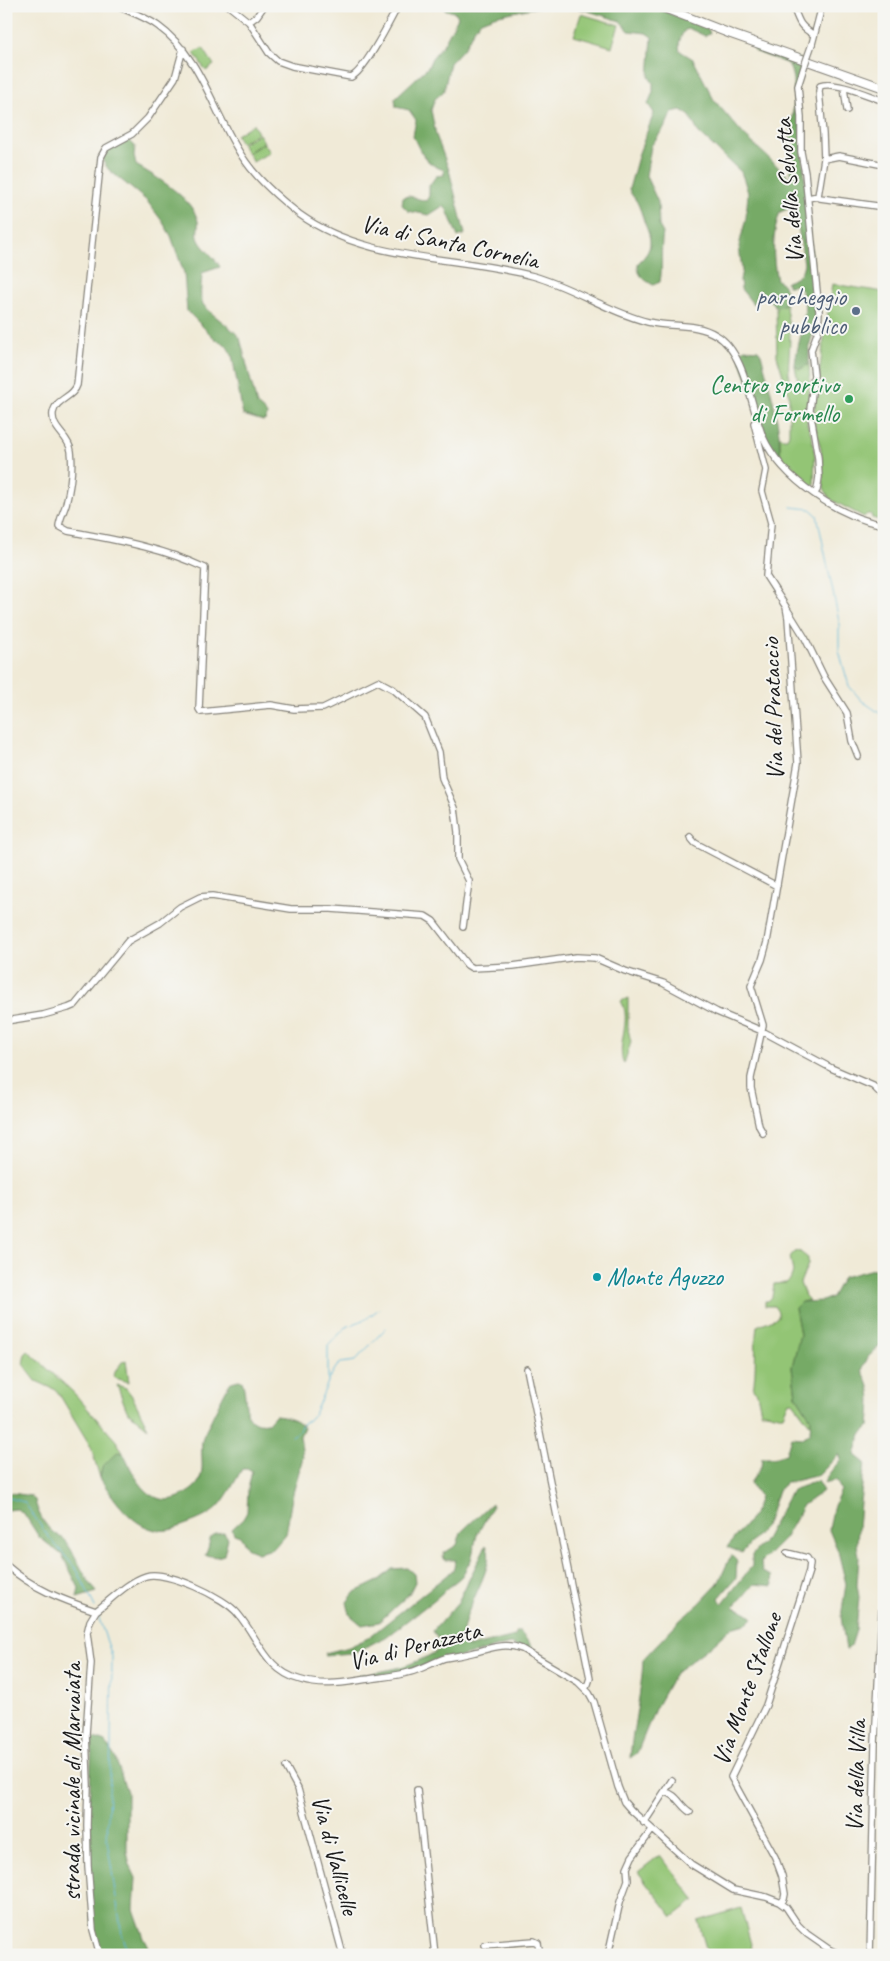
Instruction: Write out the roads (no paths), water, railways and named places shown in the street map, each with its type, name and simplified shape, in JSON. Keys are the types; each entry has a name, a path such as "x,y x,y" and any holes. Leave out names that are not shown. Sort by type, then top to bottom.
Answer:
{"highway":[{"path":"659,6 731,34 884,88"},
{"path":"671,6 884,82"}],"street":[{"name":"Via di Santa Cornelia","path":"118,6 159,27 183,49 207,88 223,123 247,164 268,188 303,216 336,234 368,246 530,276 648,322 692,327 714,333 728,345 736,357 766,443 778,463 815,493"},
{"path":"134,13 138,6"},
{"path":"229,6 249,22 269,54 278,61 292,66 352,77 378,43 398,6"},
{"path":"249,22 257,16 264,6"},
{"path":"793,6 799,24 814,35"},
{"name":"Via della Selvotta","path":"815,493 818,483 818,458 810,410 814,375 811,350 817,335 819,320 808,198 801,152 801,117 798,86 822,6"},
{"path":"183,49 175,78 148,118 132,134 106,148 101,157 77,385 74,391 57,404 53,414 54,423 69,444 71,453 68,497 59,526 68,531 168,552 206,568 199,710 201,712 271,705 294,709 324,708 379,681 388,686 422,714 426,719 439,752 442,778 454,805 458,832 458,858 469,881 463,927"},
{"path":"818,196 824,158 824,134 819,88 824,84 844,88 883,101 884,108"},
{"path":"844,88 847,110"},
{"path":"824,158 839,156 884,164"},
{"path":"808,198 818,196 820,198 884,207"},
{"name":"Via del Prataccio","path":"758,420 754,422 754,427 766,470 762,491 771,523 766,576 786,607 798,764 764,956 751,986 752,994 761,1015 762,1031"},
{"path":"815,493 846,512 884,525"},
{"path":"786,607 824,678 847,713 852,741 858,756"},
{"path":"690,837 695,843 777,886"},
{"path":"6,1022 43,1015 68,1008 75,1004 128,941 194,899 208,896 291,909 331,909 423,916 433,921 470,967 513,966 576,956 592,957 625,971 659,981 717,1012 762,1031 834,1069 873,1086 884,1097"},
{"path":"762,1031 750,1086 759,1126 763,1133"},
{"path":"527,1369 590,1678 585,1688 593,1699 622,1798 644,1823 691,1864 728,1888 738,1892 766,1897 781,1903 807,1934 828,1949 841,1955"},
{"name":"Via Monte Stallone","path":"781,1903 785,1894 778,1863 731,1777 766,1705 809,1571 810,1562 807,1558 787,1553"},
{"path":"6,1565 24,1580 44,1592 96,1611"},
{"name":"Via della Villa","path":"870,1955 874,1760 884,1570"},
{"name":"Via di Perazzeta","path":"96,1611 140,1579 148,1576 158,1576 200,1589 228,1604 241,1617 271,1664 286,1674 303,1681 332,1684 396,1675 414,1671 447,1658 496,1646 511,1645 527,1652 585,1688"},
{"name":"strada vicinale di Marvaiata","path":"96,1611 90,1623 88,1633 91,1663 86,1734 88,1785 86,1825 93,1930 100,1955"},
{"name":"Via di Vallicelle","path":"286,1767 298,1791 342,1955"},
{"path":"644,1823 672,1780"},
{"path":"417,1790 435,1955"},
{"path":"664,1792 674,1795 682,1806 690,1812"},
{"path":"608,1955 620,1902 628,1880 627,1868 632,1857 652,1830"},
{"path":"485,1945 534,1940 538,1944 540,1955"}],"waterway":[{"path":"791,507 810,509 817,515 839,621 839,651 849,686 862,701 884,716"},
{"path":"292,1436 314,1414 328,1382 328,1346 346,1327 366,1319 379,1309"},
{"path":"328,1380 337,1366 341,1363 355,1361 386,1328"},
{"path":"6,1497 24,1502 48,1536 77,1570 95,1607"},
{"path":"97,1613 112,1656 107,1840 122,1935 130,1955"}],"place":[{"name":"parcheggio pubblico","path":"856,311"},
{"name":"Centro sportivo di Formello","path":"849,399"},
{"name":"Monte Aguzzo","path":"597,1277"}]}
